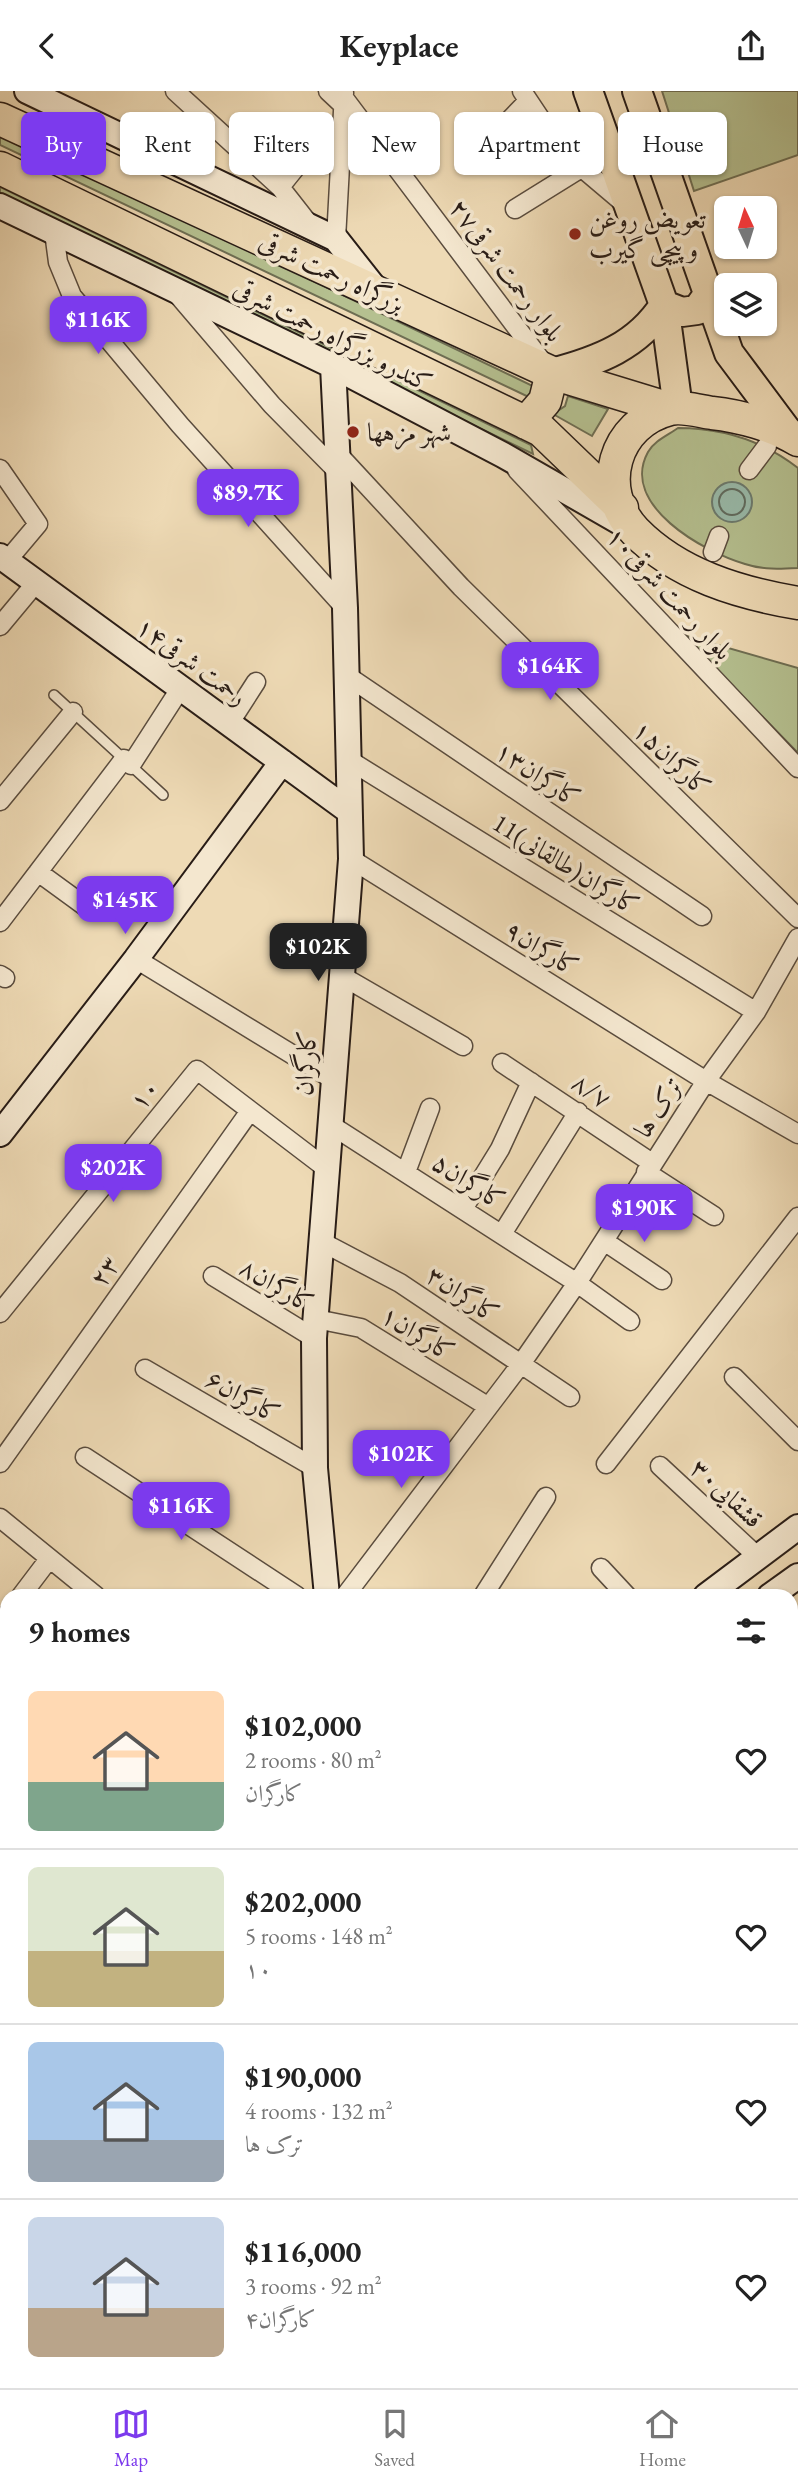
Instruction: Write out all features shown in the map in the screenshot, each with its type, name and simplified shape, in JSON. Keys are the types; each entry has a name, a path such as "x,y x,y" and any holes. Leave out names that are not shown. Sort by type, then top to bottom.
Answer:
{"highway":[{"name":"بزرگراه رحمت شرقی","path":"0,119 552,373 674,409 736,416 785,441"},
{"name":"بزرگراه رحمت شرقی","path":"0,168 541,430 670,560 752,596 798,603"},
{"path":"526,423 545,401 552,373"},
{"path":"628,519 613,482 614,461 622,441 635,426 674,409"}],"main road":[{"path":"588,91 664,305 674,409"},
{"path":"637,91 729,353 785,441"},
{"path":"664,305 682,312 697,310 707,296"},
{"path":"552,373 584,365 630,343 652,324 664,305"}],"street":[{"path":"27,91 120,136"},
{"path":"175,91 198,112"},
{"path":"512,112 525,96 536,112"},
{"path":"336,239 340,97"},
{"name":"بلوار رحمت شرقی۲۷","path":"340,97 552,373"},
{"path":"215,127 280,187 312,228"},
{"path":"201,175 336,239 380,294"},
{"path":"280,187 290,175"},
{"path":"515,209 570,175"},
{"path":"589,175 632,211"},
{"name":"کندرو بزرگراه رحمت شرقی","path":"0,206 333,366 628,519"},
{"path":"54,232 58,262 72,296 180,425 345,608"},
{"name":"۱۵کارگران","path":"172,288 272,405 337,462 798,918"},
{"name":"کارگران","path":"326,1589 315,1468 315,1328 351,859 345,608 333,366"},
{"path":"749,470 785,441"},
{"name":"۱۰بلوار رحمت شرقی","path":"503,454 798,768"},
{"path":"0,469 38,524 3,559"},
{"name":"۱۴رحمت شرقی","path":"3,559 349,811"},
{"path":"0,626 35,584"},
{"name":"کارگران۱۳","path":"346,675 702,916"},
{"path":"229,724 256,682"},
{"path":"0,922 127,762 180,689"},
{"path":"0,801 73,712"},
{"name":"11کارگران(طالقانی)","path":"349,760 756,1012"},
{"path":"0,1133 136,959 282,762"},
{"name":"کارگران۹","path":"351,859 706,1081 798,1134"},
{"path":"38,872 86,908"},
{"name":"ترک ها","path":"350,1589 521,1364 578,1283 649,1167 756,1012 798,939"},
{"path":"136,959 334,1080"},
{"path":"342,976 463,1046"},
{"name":"۸/۷","path":"502,1063 578,1112 713,1216"},
{"name":"۱۰","path":"0,1313 197,1070 250,1111"},
{"path":"463,1209 500,1149 531,1082"},
{"path":"406,1173 430,1108"},
{"path":"250,1111 327,1169"},
{"name":"۲۳","path":"0,1463 250,1111"},
{"path":"502,1234 578,1112"},
{"name":"کارگران۵","path":"331,1125 578,1283 631,1321"},
{"path":"606,1464 798,1217"},
{"path":"604,1241 662,1280"},
{"name":"کارگران۳","path":"322,1242 400,1283 570,1397"},
{"name":"کارگران۸","path":"213,1276 315,1328"},
{"name":"۱کارگران","path":"315,1328 361,1328 487,1406"},
{"name":"۶کارگران","path":"145,1369 315,1468"},
{"path":"734,1377 798,1441"},
{"path":"85,1457 286,1589"},
{"name":"قشقایی۳۰","path":"660,1466 758,1557"},
{"path":"487,1589 546,1497"},
{"path":"0,1518 87,1589"},
{"path":"715,1589 798,1527"},
{"path":"26,1589 49,1559"},
{"path":"601,1568 621,1589"},
{"path":"780,1589 798,1576"}],"lane":[{"path":"54,695 163,795"}],"green space":[{"path":"662,91 798,91 798,155 694,191 689,175 727,175 727,112 669,112"},
{"path":"0,131 21,141 21,155 0,145"},
{"path":"63,175 92,175 539,389 535,400"},
{"path":"0,187 531,445 533,454 0,194"},
{"path":"568,396 608,409 592,436 553,414 565,406"},
{"path":"678,428 711,430 741,437 770,450 798,468 798,568 758,567 728,558 689,537 655,508 645,490 642,472 651,448"},
{"path":"683,635 798,668 798,753"}],"water":[{"path":"732,482 740,483 746,488 751,494 751,510 746,516 740,521 732,522 724,521 718,516 713,510 712,502 713,494 718,488 724,483"}],"place":[{"name":"تعویض روغن و پیچی گیرب","path":"575,234"},
{"name":"شهر مزهها","path":"353,432"}]}
